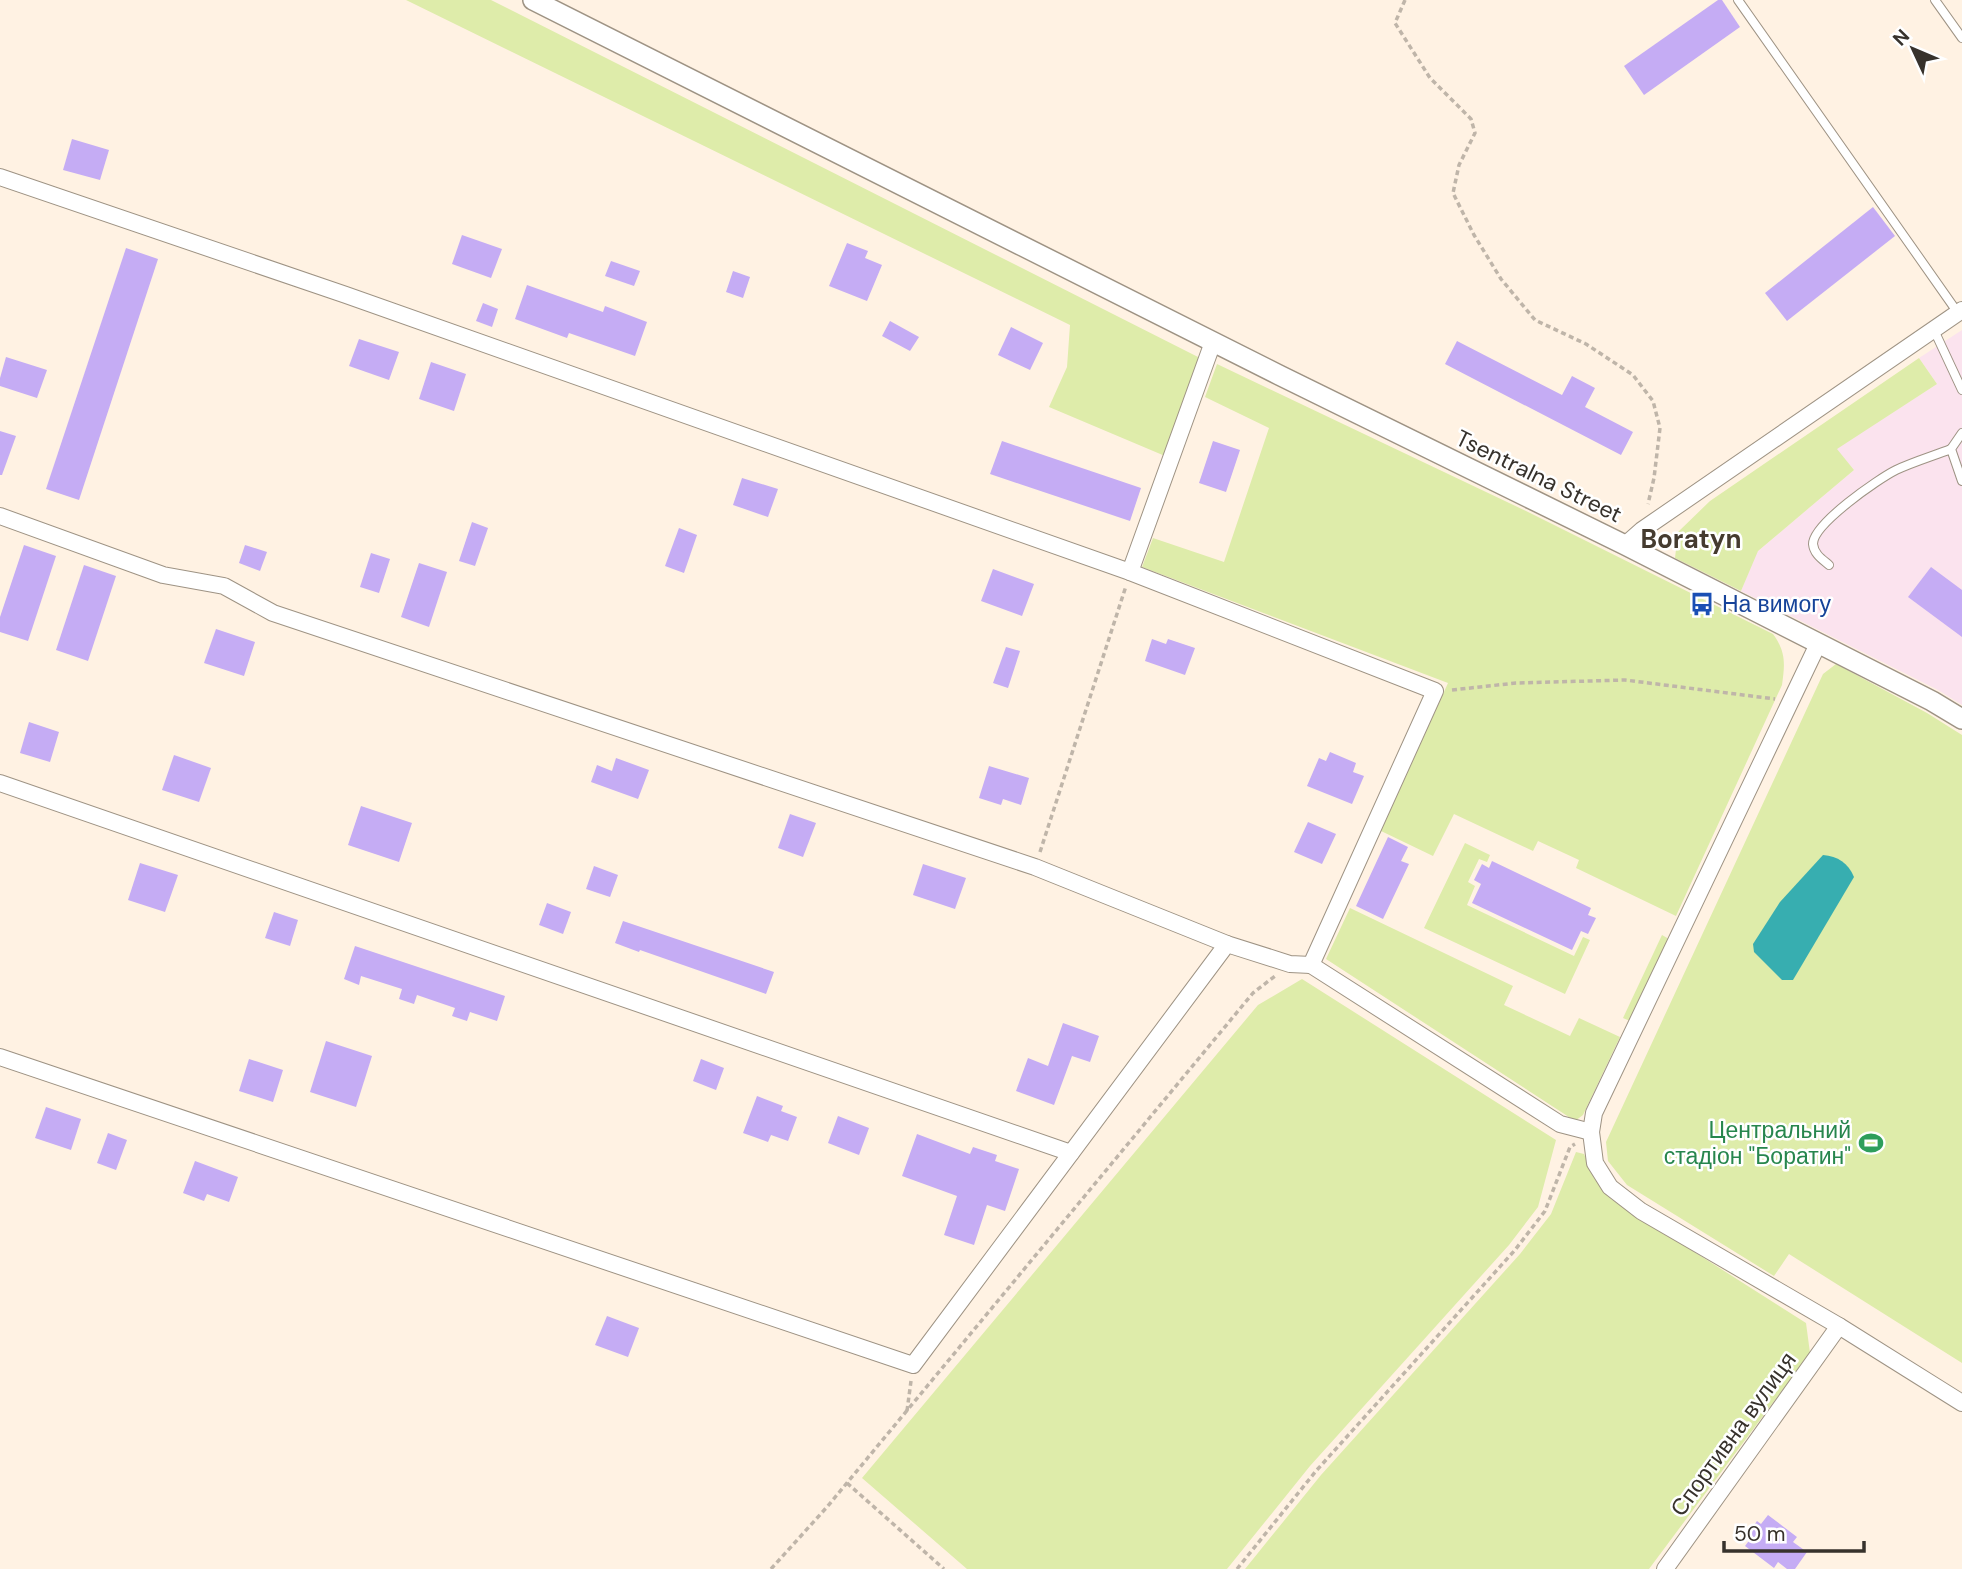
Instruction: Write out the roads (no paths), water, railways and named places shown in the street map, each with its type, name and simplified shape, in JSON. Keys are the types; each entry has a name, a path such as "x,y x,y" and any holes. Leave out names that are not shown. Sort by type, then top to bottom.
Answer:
{"street":[{"name":"Tsentralna Street","path":"533,0 1279,375 1625,545 1932,701 1962,719"},
{"path":"0,177 373,304 1130,572 1436,691 1311,965"},
{"path":"1625,545 1642,530 1960,311"},
{"path":"1130,572 1213,342"},
{"path":"0,516 163,575 224,586 273,613 1035,867 1227,944 1290,964 1311,965 1560,1124 1591,1132"},
{"path":"1818,644 1594,1113 1591,1132 1595,1163 1610,1187 1641,1211 1839,1326 1962,1403"},
{"path":"0,783 1071,1153"},
{"path":"0,1057 913,1365 1227,944"},
{"name":"Спортивна вулиця","path":"1665,1569 1839,1326"}],"lane":[{"path":"1738,0 1960,311"},
{"path":"1935,0 1962,38"},
{"path":"1934,330 1962,390"},
{"path":"1829,565 1815,553 1813,542 1818,530 1834,514 1894,471 1951,449 1962,433"},
{"path":"1951,449 1962,481"}],"water":[{"path":"1823,855 1842,861 1854,877 1793,980 1782,980 1754,952 1753,944 1780,902"}],"place":[{"name":"На вимогу","path":"1702,604"},
{"name":"Центральний стадіон \"Боратин\"","path":"1871,1143"}],"district":[{"name":"Boratyn","path":"1691,539"}]}
